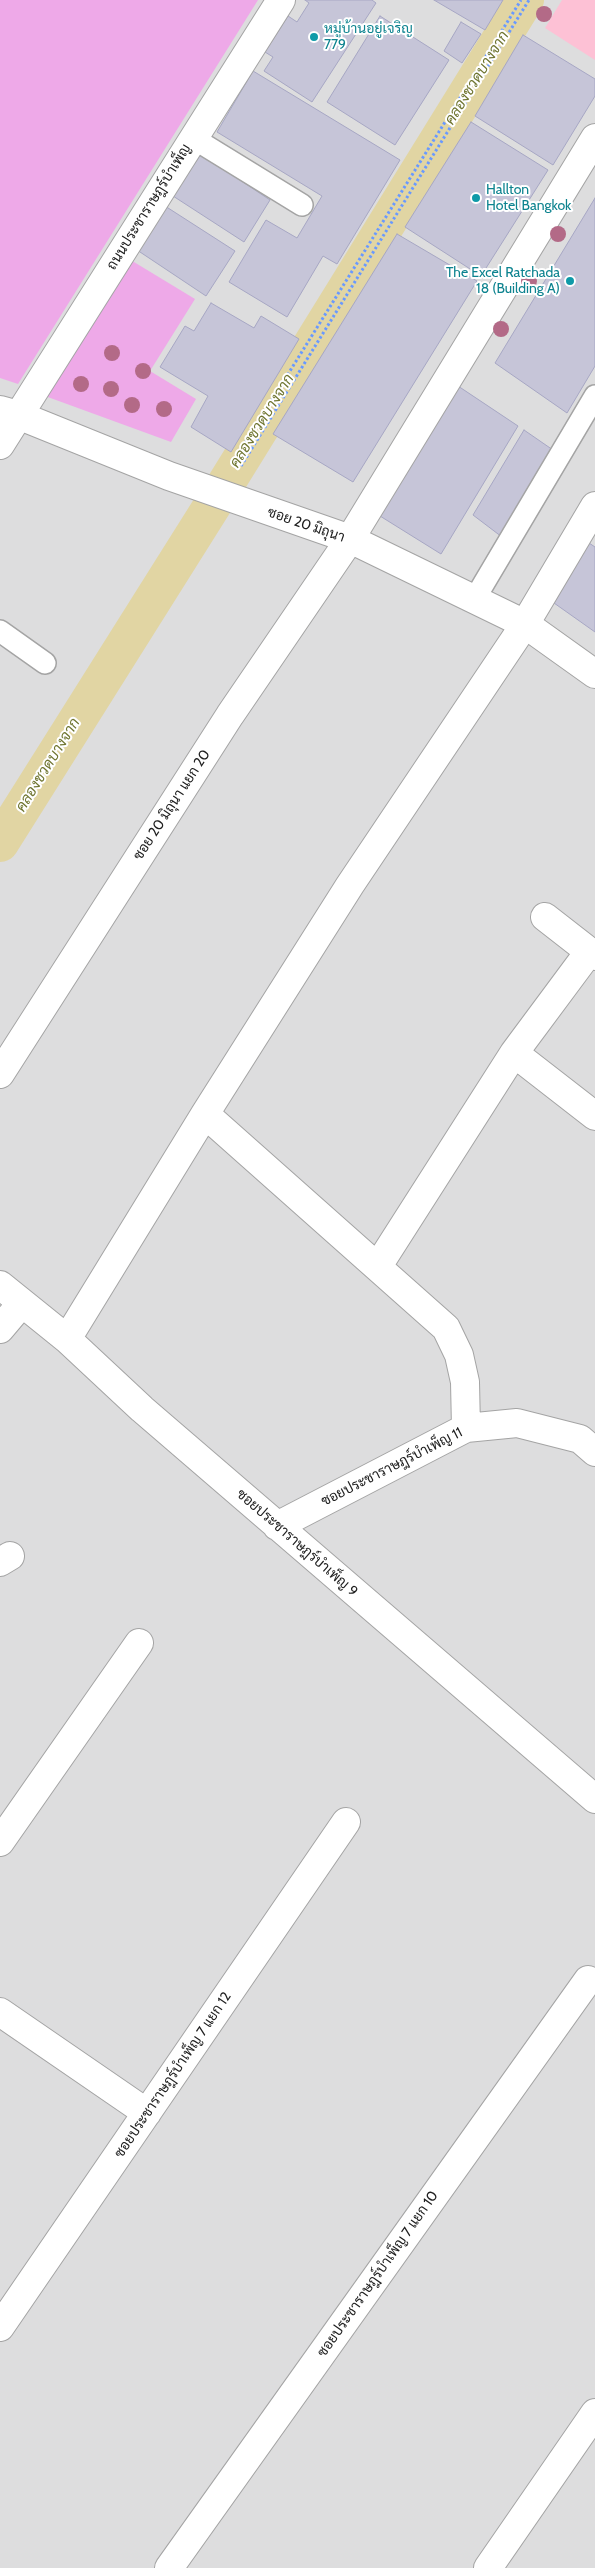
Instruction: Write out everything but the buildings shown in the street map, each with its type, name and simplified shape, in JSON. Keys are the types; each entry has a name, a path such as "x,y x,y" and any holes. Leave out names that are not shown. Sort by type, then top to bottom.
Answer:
{"street":[{"name":"ถนนประชาราษฎร์บำเพ็ญ","path":"0,445 9,413 193,138 280,0"},
{"name":"ซอย 20 มิถุนา แยก 20","path":"0,1074 230,715 350,539 595,138"},
{"name":"ซอย 20 มิถุนา","path":"9,413 169,476 273,514 350,539 525,624 595,674"},
{"path":"67,1339 205,1114 350,885 525,624 595,506"},
{"path":"378,1266 514,1053 592,954 545,917"},
{"path":"514,1053 595,1116"},
{"path":"205,1114 446,1328 459,1355 465,1382 466,1428"},
{"name":"ซอยประชาราษฎร์บำเพ็ญ 9","path":"0,1285 67,1339 142,1409 595,1799"},
{"path":"0,1329 22,1303"},
{"name":"ซอยประชาราษฎร์บำเพ็ญ 11","path":"277,1526 466,1428 517,1423 580,1439 595,1452"},
{"path":"0,1842 139,1643"},
{"name":"ซอยประชาราษฎร์บำเพ็ญ 7 แยก 12","path":"0,2327 346,1822"},
{"name":"ซอยประชาราษฎร์บำเพ็ญ 7 แยก 10","path":"169,2568 588,1980"},
{"path":"0,2012 147,2113"},
{"path":"488,2568 595,2413"}],"lane":[{"path":"193,138 302,205"},
{"path":"474,600 595,396"},
{"path":"0,631 46,663"}],"path":[{"path":"219,493 521,0"},
{"path":"219,493 529,0"}],"shaded area":[{"path":"0,0 595,0 595,2568 0,2568"},
{"path":"0,0 258,0 18,384 0,378"},
{"path":"562,0 595,0 595,60 545,28"},
{"path":"129,259 195,299 150,371 196,399 171,442 45,396"}],"waterway":[{"name":"คลองชวดบางจาก","path":"0,843 217,498 525,0"}],"place":[{"name":"หมู่บ้านอยู่เจริญ 779","path":"314,37"},
{"name":"Hallton Hotel Bangkok","path":"476,198"},
{"name":"The Excel Ratchada 18 (Building A)","path":"570,281"}]}
